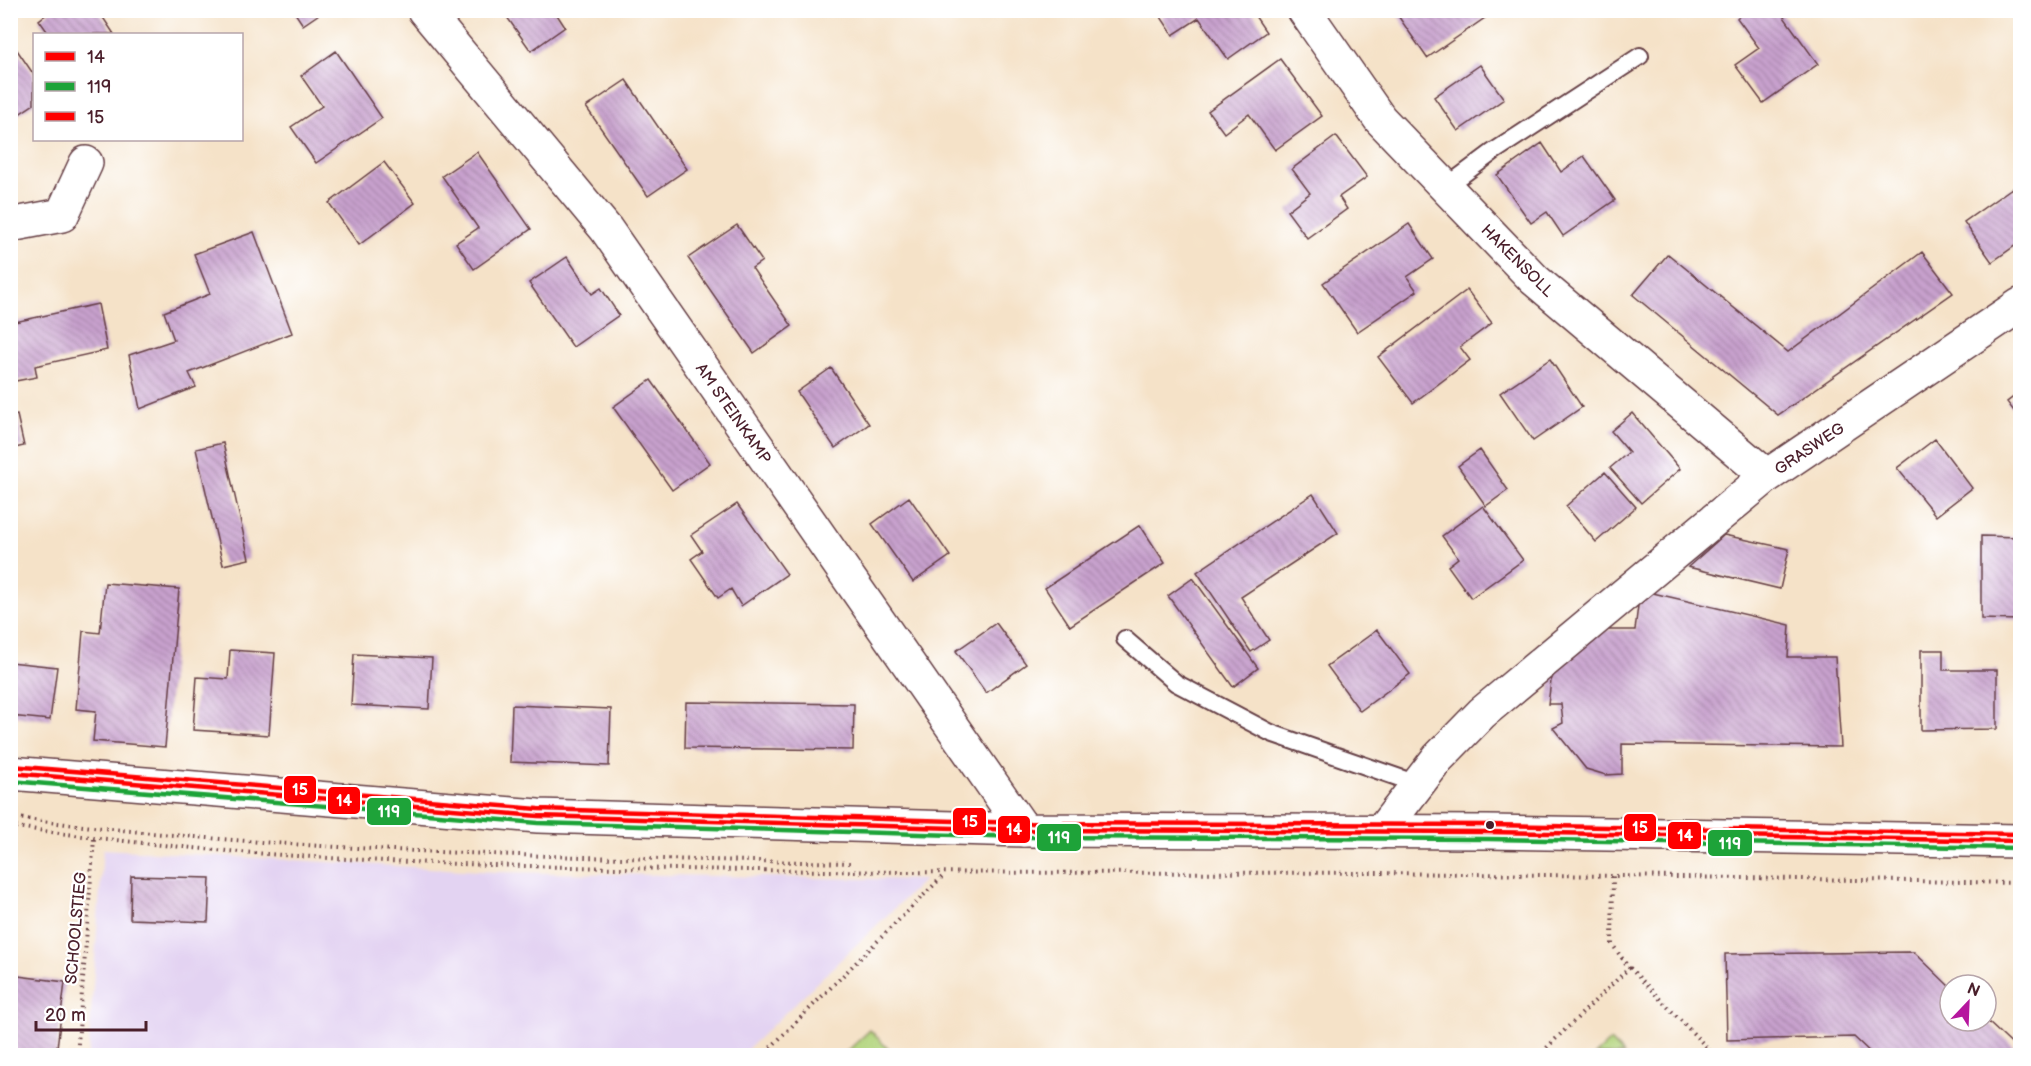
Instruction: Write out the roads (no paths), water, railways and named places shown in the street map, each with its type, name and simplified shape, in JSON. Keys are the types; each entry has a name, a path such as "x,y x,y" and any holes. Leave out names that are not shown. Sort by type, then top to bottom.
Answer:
{"street":[{"name":"AM STEINKAMP","path":"424,10 606,229 1024,830"},
{"name":"HAKENSOLL","path":"1304,10 1380,119 1535,280 1767,476"},
{"path":"10,225 62,215 86,163"},
{"name":"GRASWEG","path":"1381,832 1420,785 1438,758 1482,713 1767,476 2020,305"},
{"path":"10,773 538,816 1024,830 1381,832 2020,841"}],"lane":[{"path":"1446,187 1493,152 1640,56"},
{"path":"1125,639 1176,683 1271,733 1420,785"}]}
